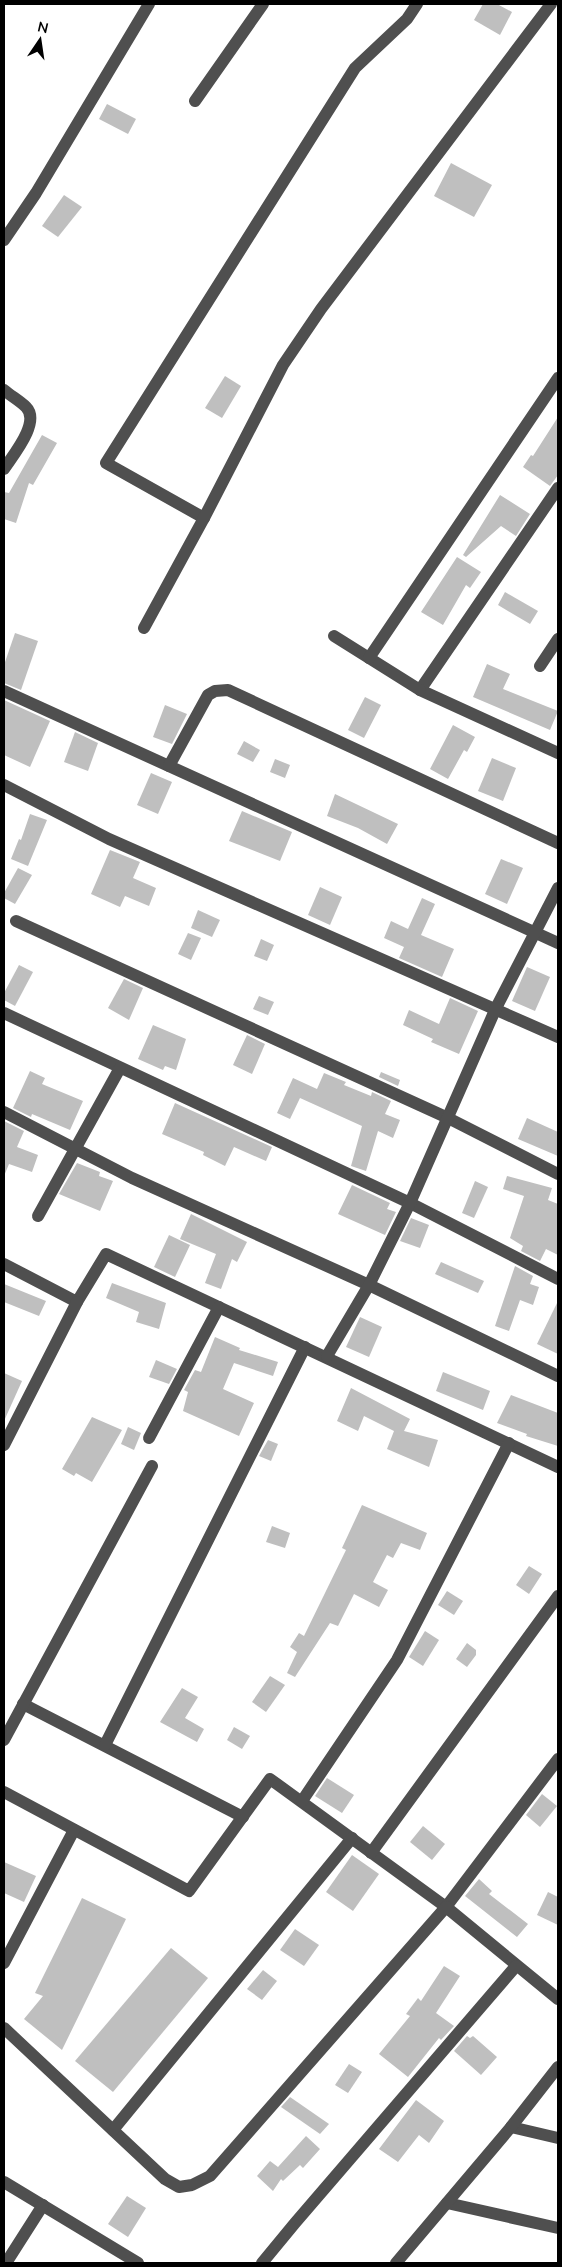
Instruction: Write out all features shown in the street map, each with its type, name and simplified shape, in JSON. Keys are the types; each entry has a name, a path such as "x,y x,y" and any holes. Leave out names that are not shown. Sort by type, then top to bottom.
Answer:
{"street":[{"path":"4,240 36,193 149,4"},
{"path":"195,101 263,4"},
{"path":"204,518 106,463 355,68 407,19 417,4"},
{"path":"144,628 204,518 283,365 321,308 551,4"},
{"path":"369,658 558,378"},
{"path":"4,390 27,408 31,419 28,430 4,469"},
{"path":"420,690 558,488"},
{"path":"334,636 420,690 558,753"},
{"path":"540,666 558,639"},
{"path":"169,766 208,696 215,690 228,690 558,843"},
{"path":"4,691 558,943"},
{"path":"4,785 109,839 496,1008 558,1037"},
{"path":"327,1356 370,1285 410,1203 496,1008 558,888"},
{"path":"16,921 448,1118 558,1174"},
{"path":"4,1013 410,1203 558,1279"},
{"path":"38,1216 120,1068"},
{"path":"4,1112 132,1178 370,1285 558,1376"},
{"path":"4,1445 77,1302 106,1254 327,1356 558,1467"},
{"path":"4,1264 77,1302"},
{"path":"149,1438 220,1307"},
{"path":"105,1745 305,1347"},
{"path":"302,1801 397,1660 509,1443"},
{"path":"4,1740 152,1466"},
{"path":"371,1853 558,1596"},
{"path":"23,1704 243,1817"},
{"path":"4,2028 174,2185 179,2187 192,2185 210,2176 446,1906 558,1759"},
{"path":"4,1792 190,1891 270,1779 446,1906 558,1999"},
{"path":"4,1963 74,1830"},
{"path":"113,2130 352,1838"},
{"path":"262,2263 516,1966"},
{"path":"396,2263 511,2127 558,2066"},
{"path":"511,2127 558,2138"},
{"path":"4,2182 121,2259 138,2263"},
{"path":"447,2202 558,2228"},
{"path":"6,2263 43,2206"}],"building":[{"path":"483,4 497,4 512,12 500,35 474,20"},
{"path":"107,104 136,119 128,134 99,119"},
{"path":"451,163 492,185 474,217 434,196"},
{"path":"64,195 82,207 58,237 42,226"},
{"path":"225,376 241,386 222,418 205,408"},
{"path":"558,417 558,475 550,486 523,467 531,455 533,456"},
{"path":"42,435 57,443 33,485 29,483 16,523 4,519 4,492 9,493"},
{"path":"500,495 530,514 516,536 501,526 466,557 463,555"},
{"path":"457,557 481,572 470,588 466,585 443,625 421,612"},
{"path":"505,592 538,611 530,624 498,605"},
{"path":"15,633 38,641 21,690 4,683 4,665"},
{"path":"487,664 510,674 503,689 558,711 550,730 473,697"},
{"path":"365,697 381,705 364,738 348,730"},
{"path":"4,700 50,721 30,767 4,755"},
{"path":"165,705 187,714 172,744 153,737"},
{"path":"453,725 475,737 467,752 464,750 448,779 430,769"},
{"path":"75,732 98,743 88,771 64,762"},
{"path":"244,741 260,750 253,762 237,754"},
{"path":"492,758 516,768 503,801 478,791"},
{"path":"275,759 290,765 285,778 270,772"},
{"path":"151,773 172,782 158,814 137,805"},
{"path":"335,794 398,824 387,844 358,828 327,816"},
{"path":"242,811 292,832 280,861 229,841"},
{"path":"30,814 47,820 28,866 11,859 19,839 21,840"},
{"path":"110,850 140,862 133,878 156,888 149,906 125,896 120,907 91,894"},
{"path":"501,859 523,868 507,904 485,894"},
{"path":"18,868 32,875 15,904 4,898 4,893"},
{"path":"320,887 342,897 330,925 308,915"},
{"path":"422,898 435,904 421,935 454,949 442,977 399,958 404,947 384,938 391,921 408,929"},
{"path":"198,910 220,920 212,937 191,928"},
{"path":"188,933 201,938 191,960 178,954"},
{"path":"261,939 274,945 267,961 254,956"},
{"path":"19,965 33,972 15,1006 4,1000 4,993"},
{"path":"527,967 550,977 535,1011 512,1001"},
{"path":"124,979 143,988 129,1020 108,1008"},
{"path":"259,996 274,1002 268,1015 253,1009"},
{"path":"450,998 478,1011 459,1054 431,1042 433,1039 403,1025 409,1010 439,1024"},
{"path":"153,1025 186,1039 176,1070 165,1066 163,1070 138,1059"},
{"path":"247,1035 265,1044 252,1074 233,1065"},
{"path":"30,1071 45,1078 42,1084 83,1101 70,1130 32,1114 31,1117 13,1108"},
{"path":"381,1072 400,1080 398,1086 379,1077"},
{"path":"324,1073 346,1082 344,1085 371,1096 372,1092 391,1101 385,1114 400,1120 393,1138 378,1131 366,1171 351,1166 362,1126 300,1098 290,1119 277,1113 293,1078 317,1089"},
{"path":"175,1103 272,1147 266,1161 234,1147 225,1166 203,1155 204,1152 162,1134"},
{"path":"527,1118 558,1132 558,1156 518,1139"},
{"path":"4,1121 24,1131 17,1147 38,1155 32,1172 9,1164 4,1176"},
{"path":"77,1163 100,1172 99,1176 113,1181 100,1211 59,1194"},
{"path":"507,1176 552,1188 548,1200 558,1204 558,1255 546,1249 540,1261 521,1251 523,1246 510,1238 524,1196 503,1189"},
{"path":"475,1181 488,1187 474,1218 462,1213"},
{"path":"352,1185 390,1203 387,1209 396,1212 385,1235 338,1214"},
{"path":"191,1214 247,1242 237,1262 232,1259 221,1289 205,1283 216,1254 180,1239"},
{"path":"411,1218 429,1225 420,1248 400,1241"},
{"path":"169,1235 190,1245 175,1277 154,1267"},
{"path":"441,1262 484,1281 478,1293 435,1274"},
{"path":"515,1266 533,1276 530,1284 539,1287 533,1305 520,1300 509,1331 495,1326"},
{"path":"112,1283 166,1303 159,1329 136,1322 139,1312 106,1298"},
{"path":"4,1284 46,1301 39,1316 4,1302"},
{"path":"558,1301 558,1354 537,1344"},
{"path":"360,1317 382,1327 369,1357 346,1347"},
{"path":"215,1337 240,1348 239,1350 278,1362 273,1376 234,1363 223,1389 254,1403 239,1436 183,1411 188,1392 184,1390 195,1370 201,1372"},
{"path":"156,1360 177,1369 169,1384 149,1377"},
{"path":"443,1372 490,1391 483,1410 436,1391"},
{"path":"4,1373 22,1381 4,1421"},
{"path":"351,1388 410,1419 404,1431 438,1440 429,1467 387,1449 394,1431 364,1416 358,1431 337,1421"},
{"path":"511,1395 558,1413 558,1446 526,1436 527,1434 497,1423"},
{"path":"92,1417 122,1430 92,1482 76,1473 74,1476 62,1469"},
{"path":"128,1427 141,1433 134,1450 121,1444"},
{"path":"268,1440 278,1444 271,1461 259,1456"},
{"path":"362,1505 427,1533 420,1550 401,1543 393,1558 387,1555 373,1582 388,1590 379,1607 354,1594 338,1626 330,1623 295,1677 287,1673 297,1652 290,1647 299,1633 304,1636 346,1550 342,1548"},
{"path":"272,1526 290,1533 285,1548 266,1542"},
{"path":"529,1566 542,1574 529,1594 516,1585"},
{"path":"447,1591 463,1601 454,1615 438,1605"},
{"path":"425,1631 439,1640 423,1666 409,1657"},
{"path":"467,1643 476,1650 476,1655 467,1667 456,1659"},
{"path":"270,1676 285,1685 266,1712 252,1702"},
{"path":"182,1688 198,1697 185,1718 204,1729 197,1742 160,1722"},
{"path":"234,1727 250,1736 242,1749 227,1740"},
{"path":"327,1778 354,1795 342,1813 315,1796"},
{"path":"542,1794 557,1806 540,1827 526,1815"},
{"path":"423,1826 445,1844 432,1860 410,1842"},
{"path":"352,1855 379,1874 353,1911 326,1892"},
{"path":"4,1862 36,1876 24,1902 4,1893"},
{"path":"479,1879 492,1891 489,1894 528,1924 517,1937 465,1896"},
{"path":"548,1892 558,1897 558,1925 537,1915"},
{"path":"82,1898 126,1919 62,2050 24,2019 43,1996 35,1993"},
{"path":"295,1929 319,1945 304,1966 280,1950"},
{"path":"171,1948 208,1978 113,2092 75,2061"},
{"path":"444,1966 460,1976 436,2013 454,2026 441,2040 439,2038 408,2077 379,2054 410,2016 406,2014 418,1998 421,2001"},
{"path":"263,1970 277,1981 262,2000 247,1989"},
{"path":"467,2036 470,2038 473,2036 497,2057 481,2075 454,2051"},
{"path":"349,2064 362,2072 348,2093 335,2085"},
{"path":"290,2097 329,2124 320,2134 281,2107"},
{"path":"416,2100 444,2121 429,2143 419,2135 398,2162 379,2149"},
{"path":"306,2136 320,2149 303,2168 300,2165 283,2181 281,2179 273,2191 257,2176 270,2161 278,2167"},
{"path":"127,2196 146,2208 128,2237 108,2224"}]}
